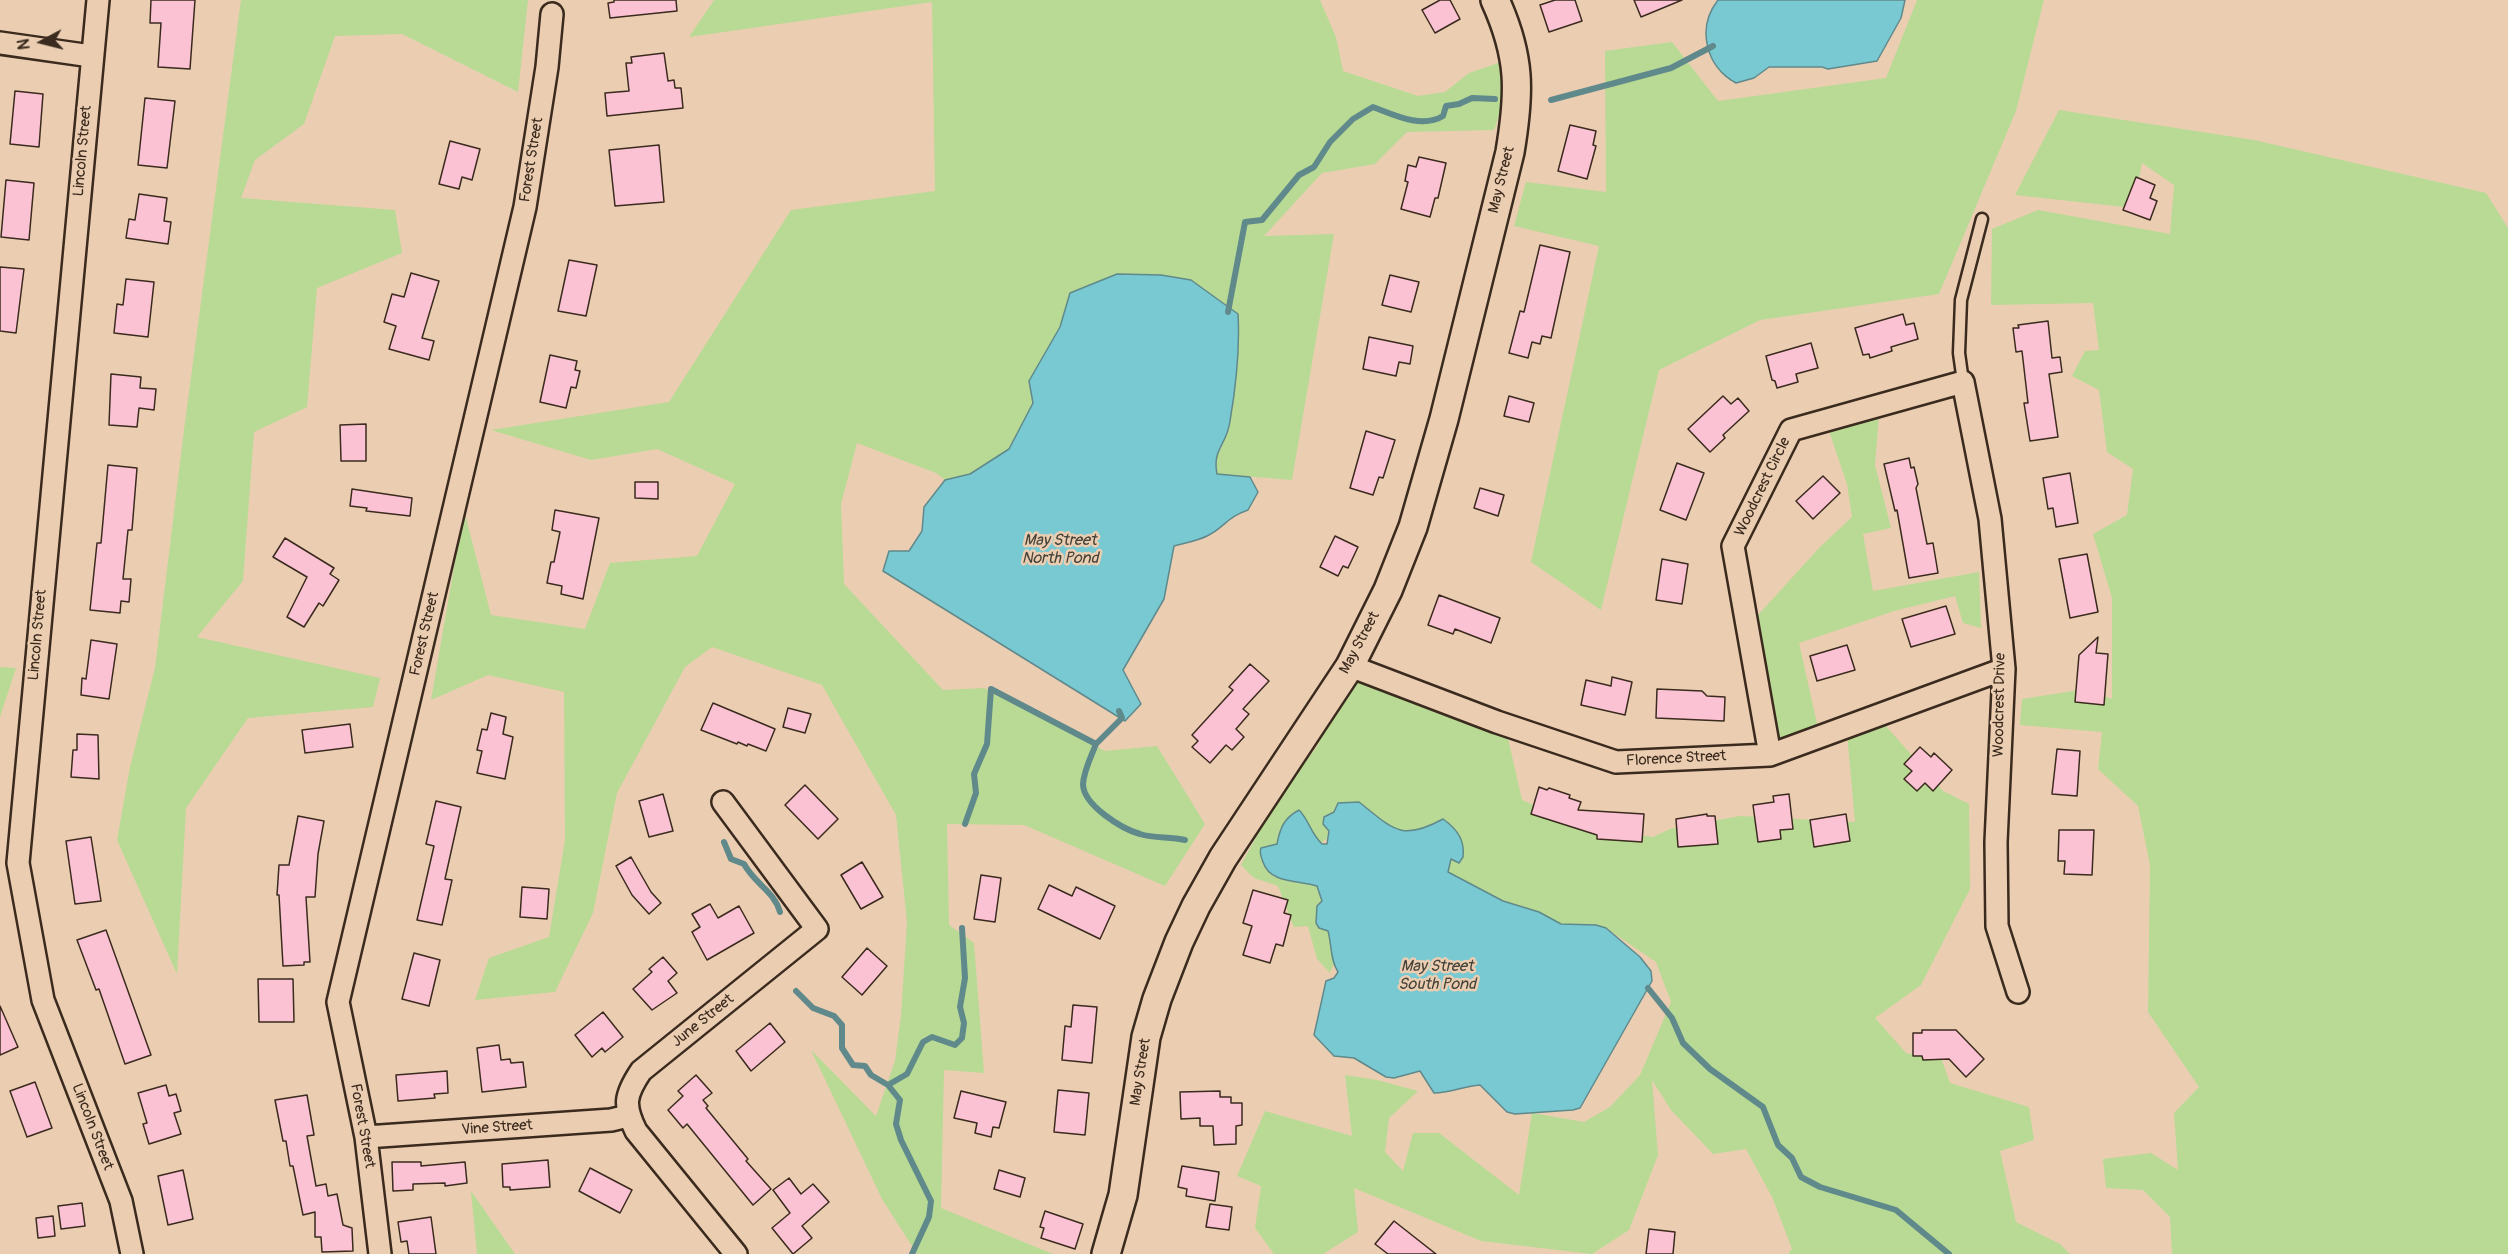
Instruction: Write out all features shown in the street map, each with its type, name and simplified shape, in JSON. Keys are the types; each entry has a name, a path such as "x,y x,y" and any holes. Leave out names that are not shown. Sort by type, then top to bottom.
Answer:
{"street":[{"name":"Lincoln Street","path":"98,0 9,863 43,1000 121,1201 132,1254"},
{"name":"May Street","path":"1106,1254 1123,1195 1146,1037 1179,942 1223,858 1350,666 1388,590 1413,527 1444,419 1510,152 1516,119 1518,84 1515,54 1506,24 1495,0"},
{"name":"Forest Street","path":"380,1254 366,1137 338,1002 525,207 547,67 552,14"},
{"path":"0,43 91,56"},
{"name":"Woodcrest Drive","path":"1963,382 1990,519 2004,669 1996,842 1997,926 2018,992"},
{"name":"Woodcrest Circle","path":"1770,755 1733,546 1791,429 1963,382"},
{"name":"Florence Street","path":"1350,666 1497,722 1616,762 1770,755 2004,669"},
{"name":"June Street","path":"628,1116 627,1099 641,1071 817,929 723,802"},
{"path":"628,1116 636,1131 736,1254"},
{"name":"Vine Street","path":"366,1137 611,1120 628,1116"}],"lane":[{"path":"1963,382 1959,353 1961,300 1982,219"}],"green space":[{"path":"241,0 528,0 518,92 402,34 335,36 304,124 255,160 241,198 395,210 402,253 317,288 307,407 254,432 243,581 197,637 380,678 373,707 248,718 186,808 177,974 117,840 130,767 155,668"},
{"path":"714,0 1320,0 1336,37 1343,71 1418,96 1445,92 1469,73 1501,62 1502,107 1494,130 1407,132 1375,164 1322,173 1264,236 1334,234 1292,480 1217,474 1214,459 1227,426 1235,388 1238,314 1191,280 1161,275 1117,274 1070,293 1060,327 1030,381 1033,403 1009,449 970,474 945,480 936,473 857,443 841,504 844,584 943,690 984,688 1105,751 1157,746 1205,824 1165,886 1024,825 947,824 949,925 974,943 984,1073 944,1070 941,1208 1053,1254 917,1254 882,1199 811,1050 876,1116 895,1061 901,1016 907,922 896,815 822,685 712,647 685,667 617,793 593,913 555,992 475,1000 489,958 549,937 565,840 564,692 488,675 431,700 464,510 491,615 585,629 610,563 697,556 735,484 657,449 591,460 491,430 669,402 791,210 935,191 932,2 689,37"},
{"path":"1917,0 2044,0 2016,111 1939,294 1760,320 1659,370 1601,610 1531,562 1599,246 1514,226 1526,182 1606,192 1605,51 1672,42 1718,101 1886,78"},
{"path":"2059,110 2254,140 2486,193 2508,228 2508,1254 2172,1254 2170,1217 2143,1190 2106,1188 2103,1159 2151,1153 2178,1170 2174,1113 2199,1087 2148,1012 2150,865 2138,806 2098,769 2102,732 2020,725 2022,699 2086,689 2112,699 2112,598 2093,534 2127,515 2133,469 2107,452 2099,390 2072,376 2085,351 2099,350 2093,303 1991,305 1992,229 2038,210 2170,234 2174,185 2142,163 2133,208 2015,195"},
{"path":"1879,417 1875,465 1891,528 1863,534 1873,591 1979,572 1981,628 1963,623 1955,596 1894,611 1799,643 1818,728 1780,740 1758,615 1820,547 1852,517 1847,484 1829,431"},
{"path":"0,667 16,668 0,717"},
{"path":"1395,676 1507,734 1522,800 1561,817 1613,832 1653,837 1670,829 1740,816 1855,822 1847,733 1886,726 1943,791 1969,804 1970,889 1921,985 1875,1018 1907,1054 1939,1052 1950,1083 2029,1107 2034,1140 2000,1151 2016,1222 2060,1244 2070,1254 1788,1254 1792,1249 1773,1199 1746,1149 1713,1154 1671,1110 1652,1080 1658,1155 1629,1230 1592,1254 1481,1241 1354,1188 1358,1232 1323,1254 1274,1254 1255,1228 1261,1186 1237,1176 1265,1111 1352,1136 1345,1075 1377,1080 1418,1091 1389,1118 1385,1152 1403,1171 1413,1133 1439,1133 1519,1195 1532,1113 1584,1122 1610,1107 1640,1075 1671,1002 1656,962 1606,928 1596,925 1561,925 1539,912 1504,901 1448,872 1451,859 1463,857 1463,846 1459,836 1443,819 1412,833 1400,832 1387,825 1359,802 1350,820 1310,852 1335,874 1337,957 1330,973 1317,959 1308,926 1294,927 1278,886 1254,878 1241,865 1279,795 1316,748 1351,683"},
{"path":"471,1191 515,1254 477,1254"}],"water":[{"path":"1718,0 1905,0 1901,18 1877,61 1828,69 1769,67 1754,78 1736,83 1717,67 1708,46 1707,23"},
{"name":"May Street North Pond","path":"1117,274 1161,275 1191,280 1238,314 1236,381 1228,429 1216,459 1216,466 1217,474 1250,477 1258,492 1248,510 1235,516 1213,533 1174,546 1164,599 1123,670 1141,704 1125,721 883,571 889,551 909,551 922,531 924,507 945,480 970,474 1009,449 1033,403 1029,381 1060,327 1070,293"},
{"name":"May Street South Pond","path":"1359,802 1389,825 1407,831 1429,826 1443,819 1459,835 1463,845 1463,857 1459,863 1451,859 1448,872 1503,901 1539,912 1561,924 1596,925 1606,928 1640,957 1651,971 1652,981 1580,1108 1515,1114 1507,1112 1480,1085 1434,1093 1420,1071 1394,1078 1386,1077 1354,1058 1334,1056 1314,1035 1326,981 1334,978 1338,972 1332,957 1328,931 1319,928 1316,923 1317,906 1322,901 1317,886 1278,878 1272,874 1263,862 1260,850 1277,844 1284,824 1299,810 1318,840 1322,844 1327,844 1329,831 1323,824 1324,817 1334,812 1338,803"}],"building":[{"path":"151,0 195,0 190,69 158,67 161,23 150,23"},
{"path":"614,0 676,0 677,11 610,18 608,3"},
{"path":"1440,0 1450,0 1460,19 1435,33 1422,10"},
{"path":"1555,0 1575,0 1582,21 1549,32 1540,5"},
{"path":"1634,0 1682,0 1641,17"},
{"path":"664,53 668,81 674,80 675,88 681,88 683,108 607,116 605,93 629,91 626,63 632,63 631,57"},
{"path":"15,91 43,94 39,147 10,144"},
{"path":"145,98 175,101 167,168 138,165"},
{"path":"1570,125 1596,131 1593,145 1596,146 1587,179 1558,171"},
{"path":"450,141 480,149 472,180 462,177 459,189 439,184"},
{"path":"659,145 664,202 615,206 609,150"},
{"path":"1419,157 1446,163 1438,198 1435,198 1430,217 1401,209 1408,182 1405,181 1408,165 1416,167"},
{"path":"2136,177 2155,185 2150,198 2157,201 2150,220 2123,210"},
{"path":"6,180 34,183 29,240 1,237"},
{"path":"139,194 167,198 164,221 171,222 168,244 126,238 129,219 135,220"},
{"path":"1540,245 1570,252 1551,338 1542,336 1540,344 1532,342 1528,358 1509,353 1520,311 1524,312"},
{"path":"569,260 597,265 586,316 558,311"},
{"path":"0,267 24,269 16,333 0,331"},
{"path":"411,273 439,281 422,338 434,341 429,360 389,349 396,326 384,322 392,294 404,297"},
{"path":"1390,275 1419,282 1411,312 1382,305"},
{"path":"126,279 154,282 148,337 114,333 117,304 123,305"},
{"path":"1903,314 1906,325 1914,323 1918,339 1891,347 1892,351 1870,358 1869,354 1863,355 1855,328"},
{"path":"2048,321 2052,358 2060,357 2062,372 2049,374 2058,437 2030,441 2024,403 2028,403 2022,351 2016,352 2013,328 2019,328 2018,325"},
{"path":"1369,337 1413,346 1410,364 1399,362 1396,376 1363,369"},
{"path":"1811,343 1818,368 1796,374 1798,382 1777,388 1775,381 1772,380 1766,356"},
{"path":"550,355 577,361 575,370 580,371 576,388 571,387 566,408 540,402"},
{"path":"111,374 141,377 140,388 156,389 154,410 139,408 137,427 109,425"},
{"path":"1509,396 1534,403 1529,422 1504,416"},
{"path":"1723,396 1731,404 1738,398 1749,411 1723,435 1725,438 1710,452 1688,429"},
{"path":"366,424 366,461 341,461 340,425"},
{"path":"1366,431 1395,440 1383,478 1379,477 1373,495 1350,488"},
{"path":"1909,458 1918,484 1916,488 1927,544 1933,543 1938,573 1909,578 1897,510 1895,511 1884,464"},
{"path":"1677,463 1704,473 1686,520 1660,510"},
{"path":"108,465 137,468 132,530 128,530 123,579 131,579 129,602 121,601 120,613 90,610 97,543 101,543"},
{"path":"2070,473 2078,523 2056,527 2053,508 2048,509 2043,478"},
{"path":"1823,476 1840,493 1813,519 1796,501"},
{"path":"635,482 658,482 658,499 635,498"},
{"path":"1480,488 1504,495 1498,516 1474,508"},
{"path":"352,489 412,498 410,516 366,511 367,508 350,506"},
{"path":"555,510 599,518 583,599 561,594 562,586 547,583 560,532 552,530"},
{"path":"1335,536 1358,547 1348,568 1343,566 1338,576 1320,567"},
{"path":"285,538 334,568 330,574 339,580 323,606 319,603 304,627 287,617 307,577 273,557"},
{"path":"2087,554 2098,612 2070,618 2059,559"},
{"path":"1662,559 1688,564 1682,604 1656,600"},
{"path":"1439,595 1500,618 1491,643 1455,629 1453,634 1428,625"},
{"path":"1946,606 1955,634 1911,647 1902,619"},
{"path":"2098,637 2096,653 2108,654 2104,705 2075,702 2079,655"},
{"path":"91,640 117,644 109,699 81,695 82,678 86,679"},
{"path":"1847,645 1855,670 1817,681 1810,656"},
{"path":"1250,664 1269,681 1243,709 1249,714 1236,729 1244,737 1232,750 1226,745 1210,763 1192,747 1198,741 1192,735 1233,690 1229,687"},
{"path":"1612,677 1632,682 1625,715 1581,705 1586,680 1611,686"},
{"path":"1657,689 1702,691 1707,696 1725,697 1724,721 1656,718"},
{"path":"713,703 775,729 766,751 748,744 747,746 738,742 737,744 701,730"},
{"path":"788,708 811,714 805,733 783,727"},
{"path":"491,713 506,717 503,734 513,737 505,779 477,773 482,751 477,750 482,729 487,730"},
{"path":"350,724 353,747 305,753 302,730"},
{"path":"77,734 98,735 99,779 71,777 73,750 77,750"},
{"path":"1920,747 1931,757 1934,753 1952,770 1933,791 1925,783 1917,791 1904,779 1912,771 1904,764"},
{"path":"2057,749 2080,751 2077,796 2052,794"},
{"path":"805,785 838,819 818,839 785,805"},
{"path":"1539,787 1570,795 1569,798 1581,802 1578,810 1644,814 1642,842 1597,839 1597,835 1531,814"},
{"path":"663,794 673,831 649,837 639,801"},
{"path":"1789,794 1793,829 1780,830 1781,839 1758,842 1753,805 1774,802 1773,796"},
{"path":"436,801 461,807 445,879 452,880 442,925 417,920 434,846 426,844"},
{"path":"1707,814 1707,816 1715,816 1718,844 1678,847 1676,819"},
{"path":"1846,814 1850,841 1814,847 1810,820"},
{"path":"298,816 324,821 318,854 315,897 306,897 310,962 304,962 304,965 283,966 279,895 277,895 279,865 289,865"},
{"path":"2059,830 2094,830 2092,875 2064,874 2065,861 2058,861"},
{"path":"91,837 101,901 75,904 66,841"},
{"path":"631,857 651,892 661,903 649,914 632,895 616,866"},
{"path":"862,862 883,897 861,909 841,875"},
{"path":"981,875 1001,878 995,922 974,919"},
{"path":"1049,885 1072,896 1076,887 1115,906 1100,939 1038,909"},
{"path":"522,887 549,889 547,919 520,917"},
{"path":"1253,890 1288,900 1284,913 1291,915 1283,946 1276,944 1270,963 1243,955 1252,926 1243,923"},
{"path":"710,904 718,918 739,906 754,933 707,960 692,932 700,927 692,914"},
{"path":"106,930 151,1055 125,1064 99,989 96,990 77,940"},
{"path":"867,948 887,966 862,995 842,977"},
{"path":"414,953 440,960 429,1006 402,999"},
{"path":"663,957 677,973 668,981 677,993 652,1010 633,989 652,972 649,969"},
{"path":"258,979 293,979 294,1022 259,1022"},
{"path":"1073,1005 1097,1007 1092,1063 1062,1060 1065,1026 1071,1027"},
{"path":"0,1006 18,1047 0,1055"},
{"path":"603,1012 623,1037 605,1052 602,1048 592,1057 575,1035"},
{"path":"770,1023 785,1042 751,1071 736,1051"},
{"path":"1922,1030 1956,1030 1984,1059 1966,1077 1949,1059 1923,1060 1922,1056 1913,1056 1913,1033 1922,1033"},
{"path":"499,1045 501,1060 510,1059 511,1063 523,1062 526,1087 482,1092 477,1048"},
{"path":"447,1071 448,1093 434,1094 435,1098 398,1101 396,1075"},
{"path":"696,1075 712,1093 703,1100 708,1106 706,1108 748,1159 746,1161 771,1189 753,1205 687,1124 683,1128 668,1110 683,1096 678,1091"},
{"path":"35,1082 52,1128 27,1137 10,1091"},
{"path":"166,1085 169,1096 176,1094 181,1111 174,1113 181,1134 149,1144 143,1124 147,1123 138,1093"},
{"path":"1058,1090 1089,1093 1085,1135 1054,1132"},
{"path":"961,1091 1006,1102 999,1128 993,1127 991,1137 975,1133 977,1123 954,1118"},
{"path":"1220,1091 1220,1097 1231,1097 1231,1103 1242,1103 1242,1125 1236,1126 1236,1144 1214,1145 1213,1126 1200,1126 1200,1118 1181,1119 1180,1092"},
{"path":"307,1095 314,1135 307,1136 316,1186 326,1184 328,1196 337,1194 343,1225 352,1228 353,1251 322,1252 321,1237 315,1237 315,1212 303,1215 293,1166 290,1166 286,1141 283,1141 275,1100"},
{"path":"548,1160 550,1187 510,1190 510,1187 503,1187 502,1164"},
{"path":"392,1162 421,1162 421,1166 465,1162 467,1183 445,1186 445,1183 413,1184 413,1190 393,1191"},
{"path":"1182,1166 1219,1172 1215,1201 1186,1196 1187,1189 1178,1187"},
{"path":"590,1168 632,1190 620,1213 579,1191"},
{"path":"183,1170 193,1219 168,1225 158,1176"},
{"path":"999,1170 1025,1178 1020,1197 994,1189"},
{"path":"789,1178 801,1194 813,1184 829,1202 802,1226 812,1238 793,1254 772,1228 790,1213 773,1190"},
{"path":"82,1203 85,1226 61,1229 58,1206"},
{"path":"1210,1204 1232,1207 1229,1230 1206,1227"},
{"path":"1045,1211 1083,1224 1075,1249 1041,1238 1044,1228 1040,1227"},
{"path":"53,1216 55,1236 38,1238 36,1218"},
{"path":"431,1217 436,1254 409,1254 407,1241 401,1242 398,1222"},
{"path":"1394,1221 1436,1254 1388,1254 1375,1244"},
{"path":"1649,1229 1675,1232 1673,1254 1646,1254"}],"waterway":[{"path":"1551,100 1671,68 1713,46"},
{"path":"1228,312 1245,222 1262,220 1299,175 1314,167 1330,142 1353,119 1373,107 1417,121 1435,120 1443,116 1446,106 1459,104 1472,98 1495,99"},
{"path":"965,824 976,793 974,774 987,744 991,689 1096,744 1122,718 1119,711"},
{"path":"1096,744 1083,784 1089,800 1096,808 1114,822 1140,834 1185,840"},
{"path":"724,842 731,859 744,864 773,898 780,912"},
{"path":"912,1254 929,1217 931,1201 901,1140 896,1124 900,1100 888,1085 907,1074 923,1042 932,1037 955,1045 962,1038 964,1023 960,1007 965,978 962,928"},
{"path":"1648,988 1672,1018 1683,1043 1710,1069 1763,1107 1778,1145 1792,1158 1801,1177 1820,1187 1896,1210 1949,1254"},
{"path":"796,991 813,1008 834,1016 842,1025 842,1048 853,1065 865,1066 871,1075 888,1085"}]}
